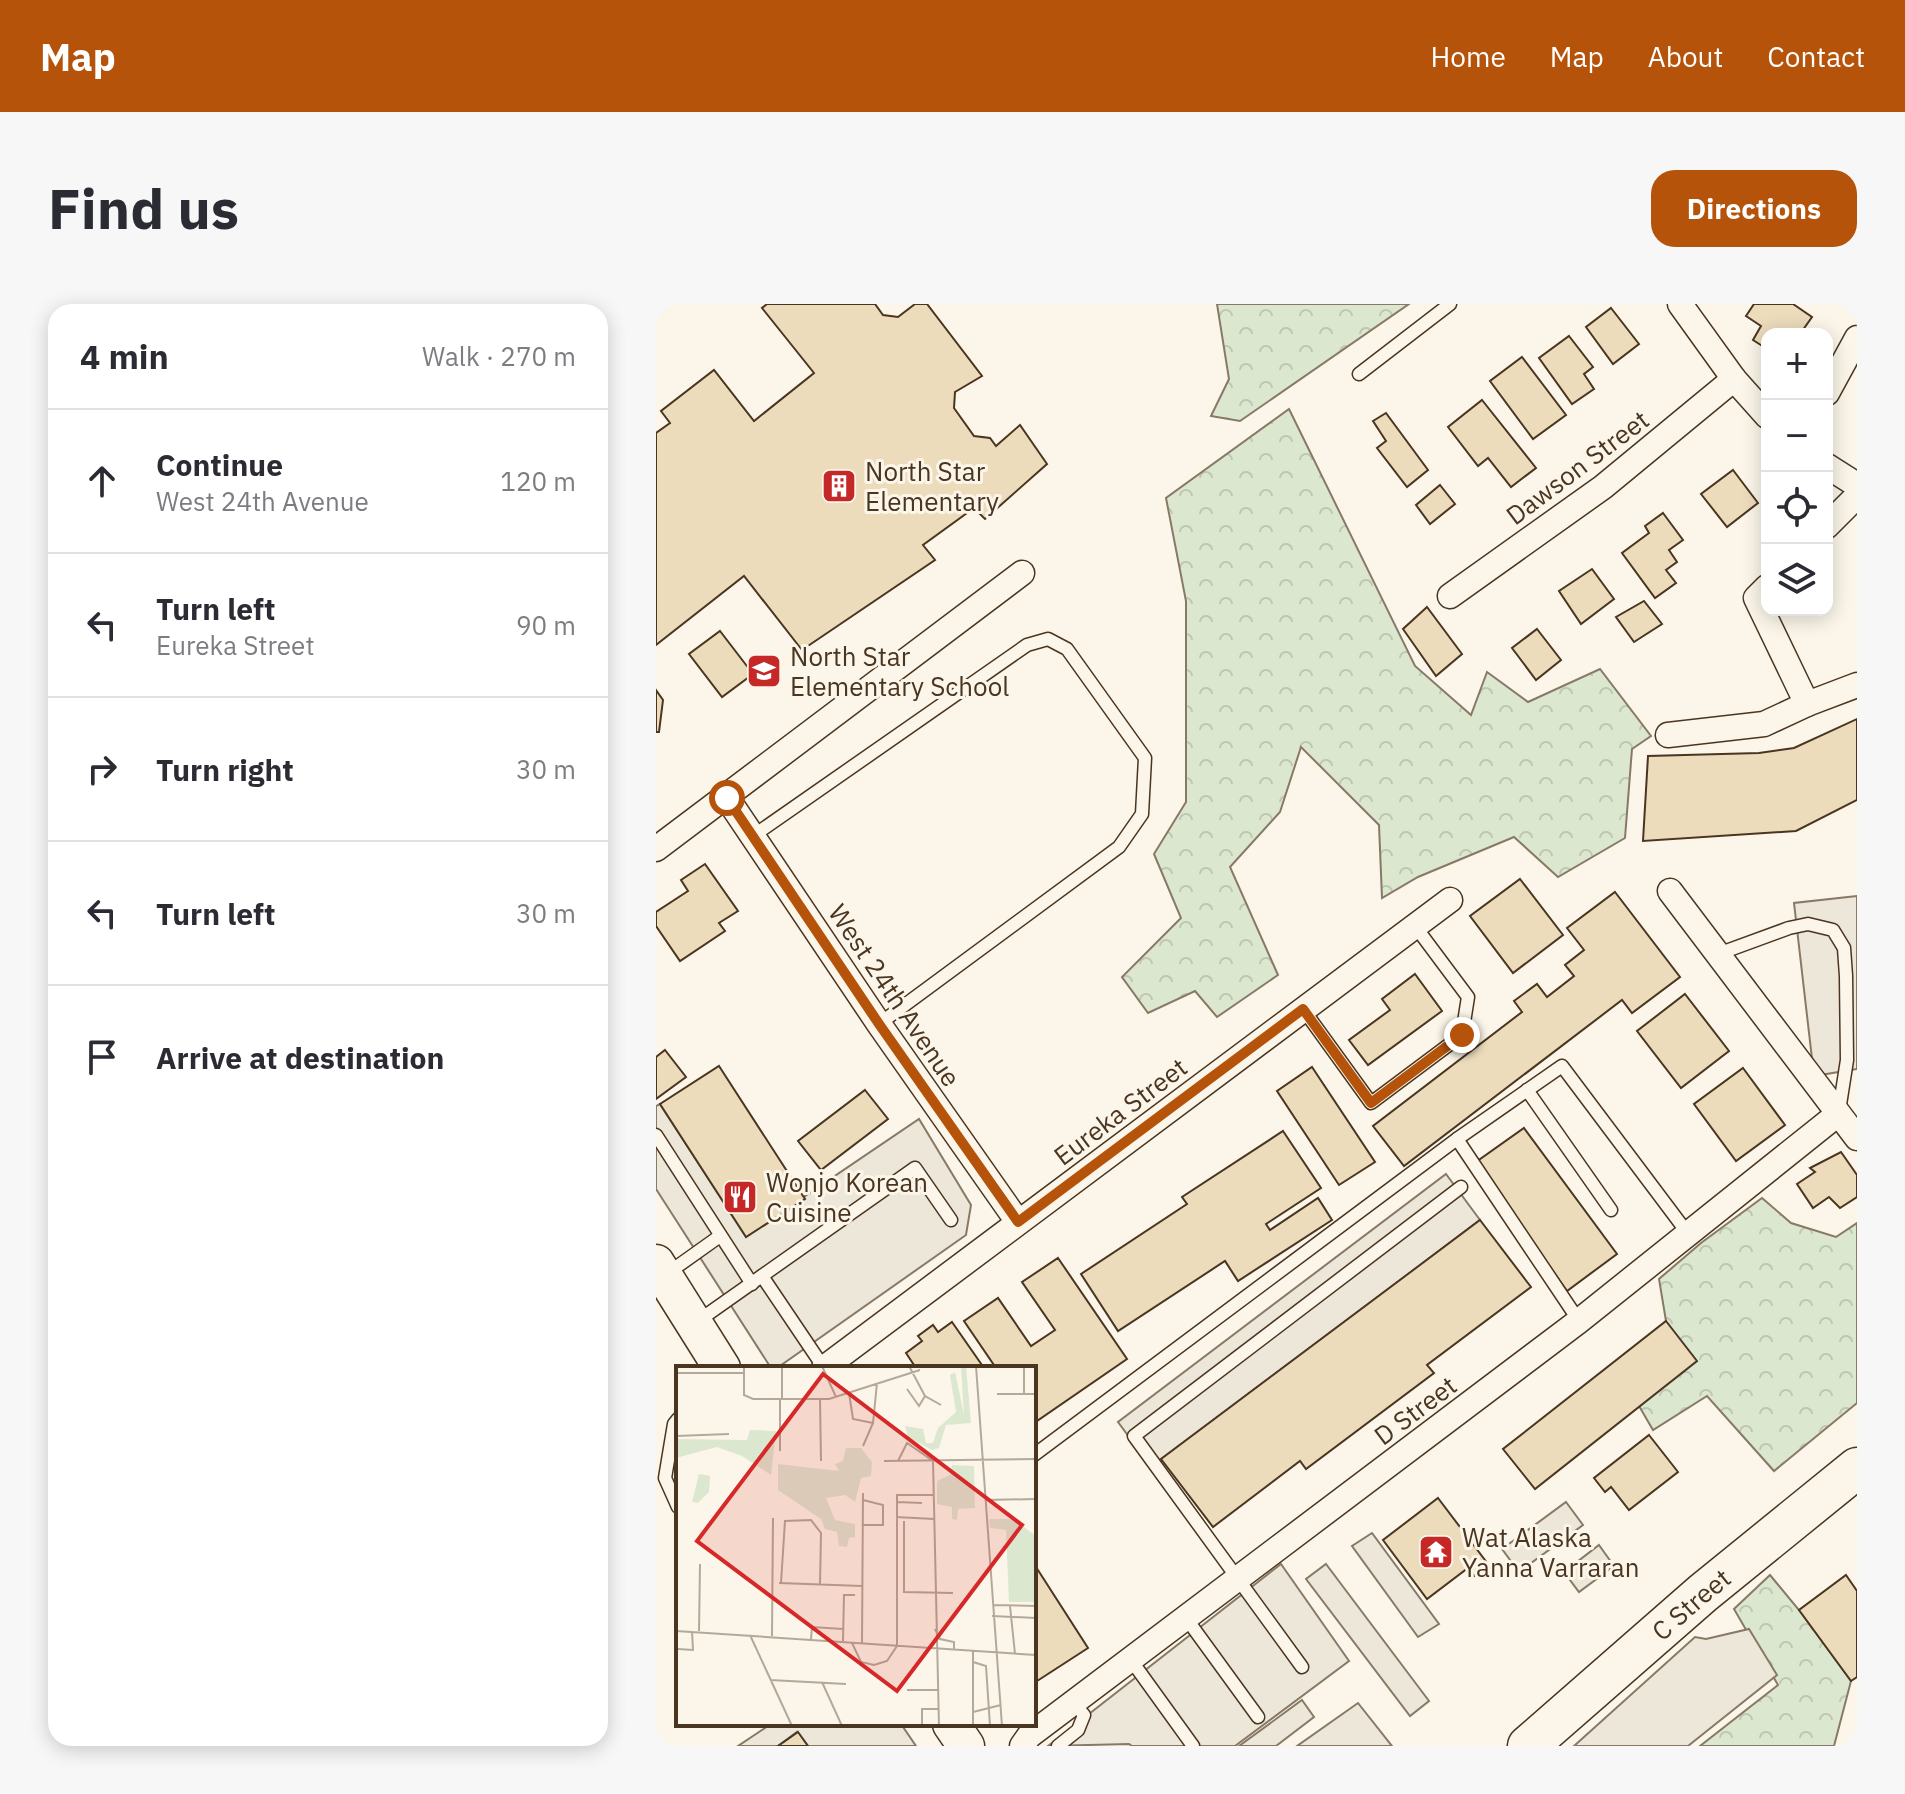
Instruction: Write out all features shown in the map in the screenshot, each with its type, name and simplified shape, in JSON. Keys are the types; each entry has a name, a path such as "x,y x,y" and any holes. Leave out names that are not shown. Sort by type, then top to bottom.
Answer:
{"main road":[{"path":"660,1269 721,1366"},
{"name":"C Street","path":"1528,1746 1703,1593 1851,1484"},
{"path":"952,1726 966,1746"}],"street":[{"path":"1680,304 1734,379 1761,409"},
{"path":"1833,382 1857,338"},
{"name":"Dawson Street","path":"1450,596 1603,487 1734,379"},
{"path":"1833,470 1857,485"},
{"path":"1833,520 1857,496"},
{"path":"656,849 1022,573"},
{"path":"1765,616 1807,704"},
{"path":"1668,735 1764,724 1857,685"},
{"name":"West 24th Avenue","path":"727,798 879,1024 1018,1222"},
{"path":"1670,891 1857,1138"},
{"name":"Eureka Street","path":"827,1366 1450,900"},
{"name":"D Street","path":"1022,1746 1029,1736 1579,1321 1838,1114"}],"lane":[{"path":"1359,374 1450,304"},
{"path":"753,836 1027,645 1048,639 1067,649 1145,758 1142,814 1119,847 879,1024"},
{"path":"1718,954 1808,924 1833,930 1844,948 1846,976 1847,1060 1838,1114"},
{"path":"1303,1009 1371,1103 1462,1035 1468,997 1415,926"},
{"path":"1036,1454 1457,1139 1562,1066 1689,1235"},
{"path":"1527,1090 1611,1210"},
{"path":"656,1135 720,1236 822,1366"},
{"path":"1457,1139 1579,1321"},
{"path":"695,1323 915,1168 951,1220"},
{"path":"1302,1667 1134,1436 1461,1187"},
{"path":"660,1269 720,1236"},
{"path":"676,1422 665,1478 676,1503"},
{"path":"1186,1618 1258,1717"},
{"path":"1131,1660 1193,1746"},
{"path":"1058,1746 1078,1730 1084,1715 1074,1703"}],"green space":[{"path":"1217,304 1409,304 1240,421 1211,416 1229,379"},
{"path":"1289,409 1415,666 1471,715 1487,672 1528,702 1600,669 1651,736 1632,749 1625,838 1558,877 1514,837 1418,877 1382,898 1379,825 1301,747 1280,812 1230,867 1278,975 1217,1017 1195,991 1148,1013 1122,977 1181,918 1154,854 1186,802 1186,601 1166,498"},
{"path":"1762,1198 1791,1223 1836,1237 1857,1223 1857,1403 1774,1471 1707,1396 1653,1430 1639,1406 1666,1321 1659,1279"},
{"path":"1770,1575 1851,1681 1834,1746 1700,1746 1778,1685 1734,1609"}],"shaded area":[{"path":"1857,896 1857,1069 1814,1076 1794,903"},
{"path":"660,1104 746,1236 919,1119 971,1205 966,1235 780,1366 770,1366 656,1189 656,1106"},
{"path":"1446,1174 1480,1220 1152,1468 1118,1422"},
{"path":"1566,1502 1583,1525 1519,1572 1502,1549"},
{"path":"1372,1533 1439,1624 1418,1637 1352,1546"},
{"path":"1599,1545 1614,1566 1579,1592 1564,1572"},
{"path":"1281,1564 1349,1661 1235,1746 1048,1746"},
{"path":"1326,1564 1429,1701 1410,1716 1306,1579"},
{"path":"1749,1629 1777,1675 1688,1746 1574,1746 1695,1637 1706,1639"},
{"path":"1302,1700 1314,1717 1276,1746 1239,1746"},
{"path":"1358,1703 1392,1746 1297,1746"},
{"path":"768,1726 902,1726 916,1746 808,1746 797,1732 778,1746 738,1746"}],"building":[{"name":"North Star Elementary","path":"767,304 875,304 883,315 898,317 915,304 927,304 982,376 955,392 954,408 974,436 990,438 996,446 1020,425 1047,464 985,519 974,508 923,545 935,560 802,650 744,576 656,645 656,433 670,423 661,411 714,370 754,421 814,373 762,308"},
{"path":"1754,304 1793,304 1812,317 1804,328 1761,328 1761,345 1753,340 1761,326 1746,316"},
{"path":"1611,308 1639,344 1613,364 1586,327"},
{"path":"1569,336 1593,367 1584,374 1594,389 1572,404 1539,358"},
{"path":"1522,357 1566,415 1533,439 1490,381"},
{"path":"1482,400 1536,468 1511,487 1488,458 1478,466 1448,427"},
{"path":"1386,413 1428,470 1407,487 1377,448 1386,441 1373,421"},
{"path":"1733,470 1758,503 1727,527 1701,494"},
{"path":"1440,485 1455,504 1430,524 1416,505"},
{"path":"1663,513 1683,540 1669,550 1677,562 1666,570 1676,583 1655,598 1622,553 1649,533 1645,526"},
{"path":"1592,569 1614,599 1581,624 1559,591"},
{"path":"1644,601 1662,624 1634,642 1616,617"},
{"path":"1427,607 1462,654 1436,676 1403,629"},
{"path":"1537,629 1561,660 1536,680 1512,648"},
{"path":"720,631 753,674 722,697 689,654"},
{"path":"656,690 663,700 659,732 656,732"},
{"path":"1857,719 1857,800 1796,831 1643,841 1648,756 1759,753 1794,748"},
{"path":"705,864 738,911 719,923 725,931 680,961 656,926 656,912 688,891 681,880"},
{"path":"1520,879 1563,935 1513,973 1470,916"},
{"path":"1615,892 1680,977 1632,1013 1622,1000 1404,1166 1373,1126 1522,1012 1514,1001 1537,984 1547,997 1574,976 1565,965 1584,950 1567,928"},
{"path":"1415,974 1442,1011 1368,1065 1349,1040 1390,1010 1382,999"},
{"path":"1685,994 1729,1051 1681,1088 1637,1031"},
{"path":"665,1050 686,1077 656,1099 656,1057"},
{"path":"719,1066 805,1199 746,1237 660,1104"},
{"path":"1312,1067 1375,1162 1339,1185 1277,1091"},
{"path":"1743,1068 1785,1125 1736,1161 1694,1104"},
{"path":"865,1090 888,1119 821,1170 798,1141"},
{"path":"1524,1128 1617,1254 1567,1291 1476,1162"},
{"path":"1283,1131 1321,1188 1266,1224 1270,1230 1318,1198 1332,1220 1238,1281 1225,1261 1118,1331 1081,1274 1187,1204 1182,1197"},
{"path":"1841,1152 1857,1175 1857,1197 1840,1208 1829,1197 1813,1208 1797,1184 1815,1172 1810,1168"},
{"path":"1480,1220 1531,1287 1427,1365 1434,1373 1306,1469 1300,1461 1213,1527 1161,1459"},
{"path":"1058,1258 1127,1359 1036,1422 1036,1366 995,1366 964,1321 998,1298 1031,1346 1055,1330 1022,1282"},
{"path":"1666,1321 1697,1361 1535,1489 1503,1449"},
{"path":"952,1322 983,1366 915,1366 906,1353 922,1341 918,1336 933,1325 938,1332"},
{"path":"1649,1435 1678,1472 1629,1510 1611,1487 1605,1492 1594,1478"},
{"name":"Wat Alaska Yanna Varraran","path":"1438,1498 1488,1564 1474,1576 1468,1568 1427,1599 1383,1540"},
{"path":"1036,1567 1088,1648 1036,1682"},
{"path":"1846,1575 1857,1591 1857,1677 1851,1681 1799,1610"},
{"path":"798,1732 808,1746 778,1746"}],"place":[{"name":"North Star Elementary","path":"839,486"},
{"name":"North Star Elementary School","path":"764,671"},
{"name":"Wonjo Korean Cuisine","path":"740,1197"},
{"name":"Wat Alaska Yanna Varraran","path":"1436,1552"}],"route":[{"path":"727,798 879,1024 1018,1222 1303,1009 1371,1103 1462,1035"}]}
